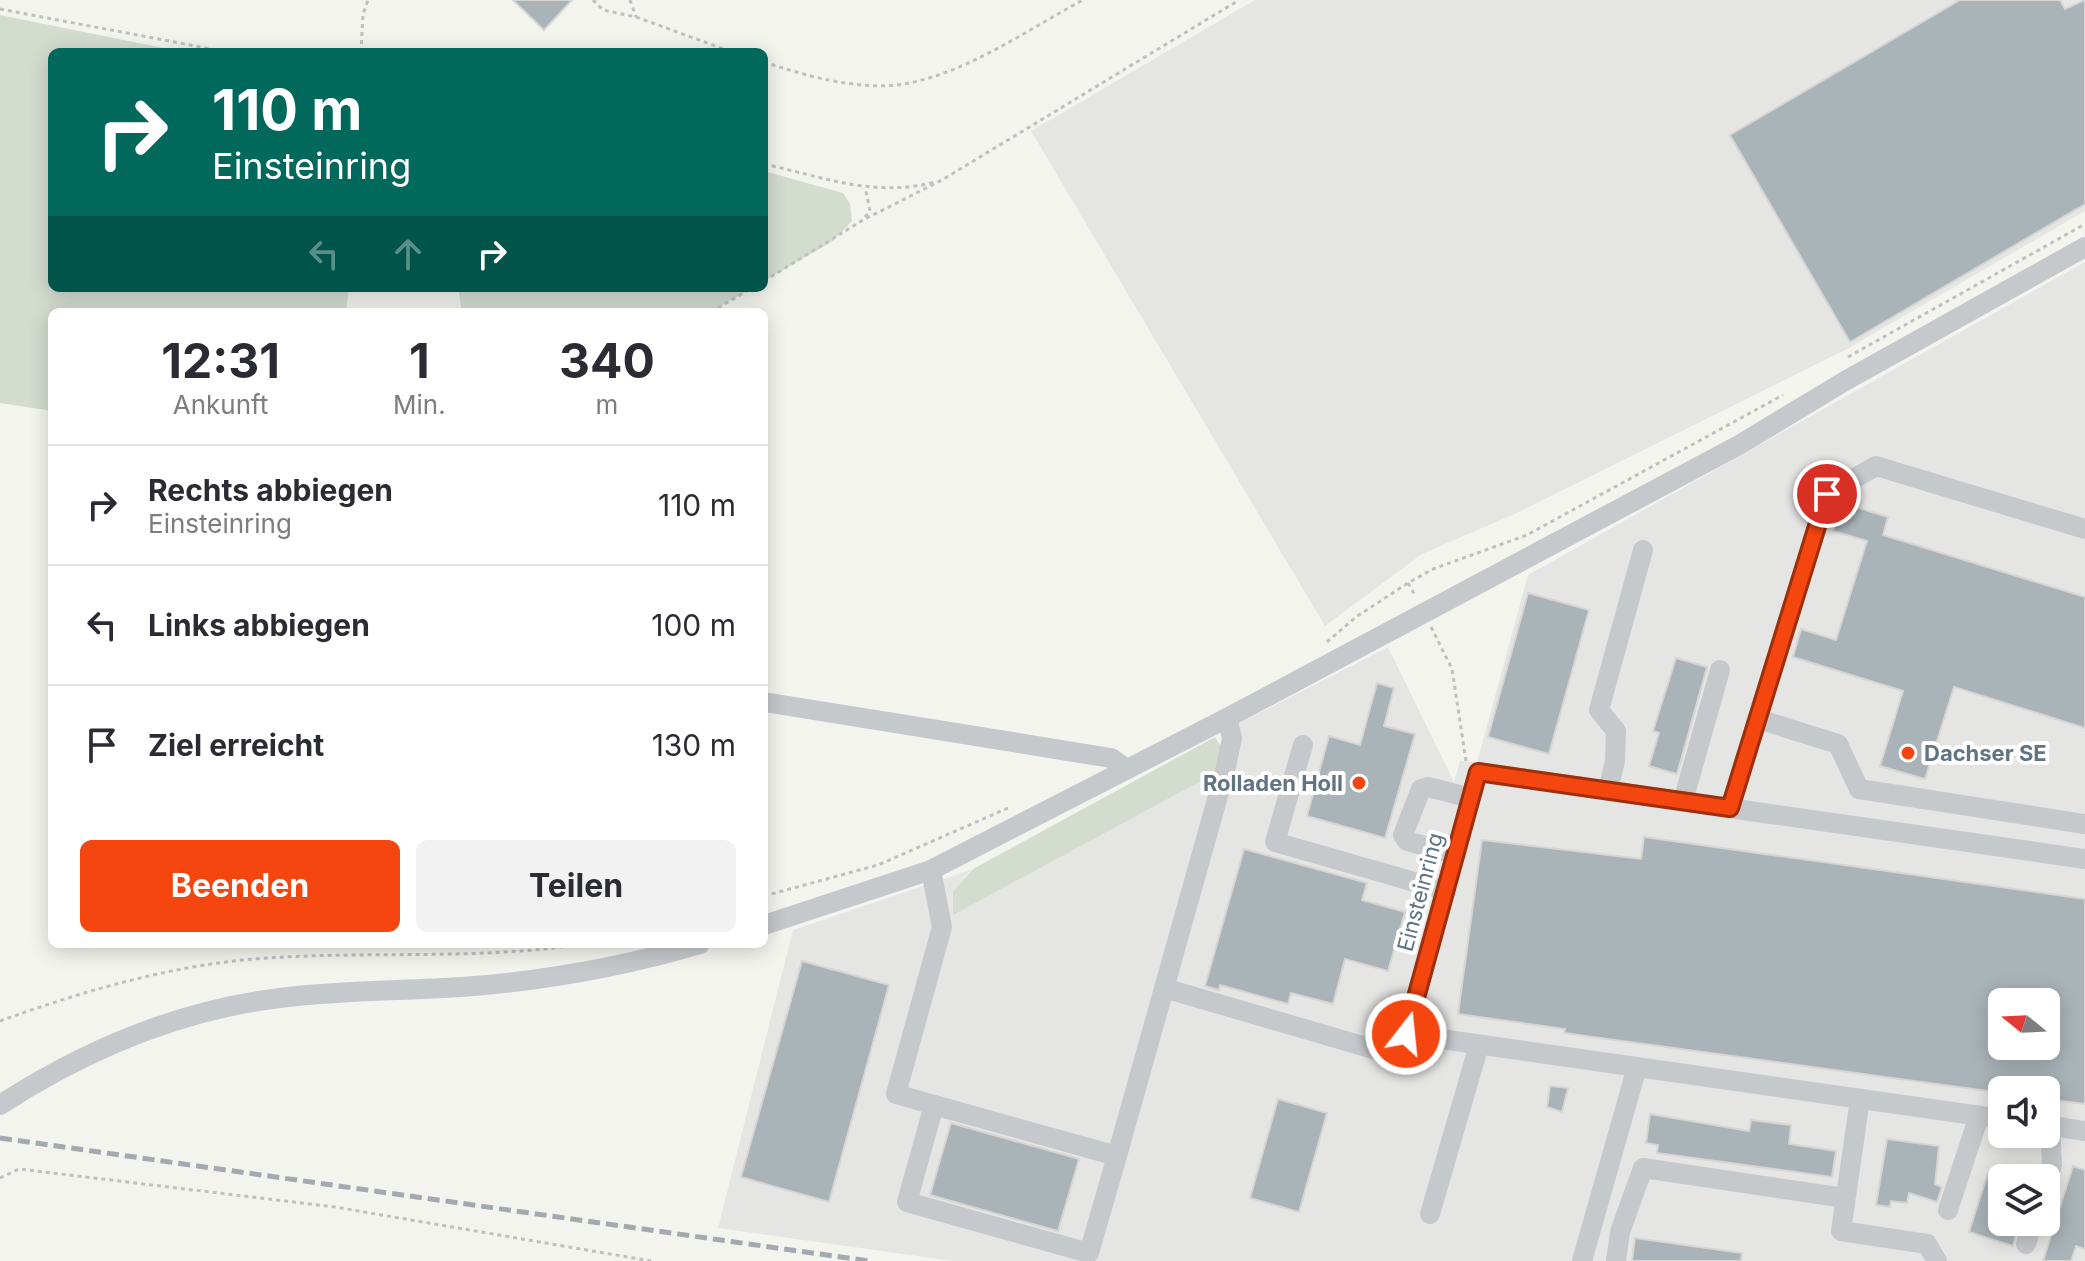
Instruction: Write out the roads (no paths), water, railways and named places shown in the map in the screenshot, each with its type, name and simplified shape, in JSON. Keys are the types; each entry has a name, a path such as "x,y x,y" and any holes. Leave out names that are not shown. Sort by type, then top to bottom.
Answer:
{"street":[{"path":"768,924 931,870 1227,718 1739,445 1845,381 2085,247"},
{"path":"1730,808 1827,494 1876,466 2085,529"},
{"path":"1643,550 1599,710 1616,731 1615,761 1608,791 2085,859"},
{"path":"1683,801 1720,670"},
{"path":"768,703 1111,758 1125,768"},
{"path":"934,1105 907,1202 1089,1253 1225,771 1232,738 1227,718"},
{"path":"1758,719 1838,744 1859,789 2085,824"},
{"path":"1303,745 1275,842 1446,891"},
{"name":"Einsteinring","path":"1406,1034 1478,772 1608,791"},
{"path":"1456,855 1407,841 1403,835 1421,789 1428,787 1471,798"},
{"path":"931,870 942,927 896,1094 1117,1156"},
{"path":"0,1105 41,1078 110,1044 185,1017 280,998 465,987 563,975 682,948"},
{"path":"1164,988 1373,1049 1406,1034 1988,1117"},
{"path":"1430,1214 1479,1045"},
{"path":"1582,1261 1637,1067"},
{"path":"1860,1099 1841,1231 1927,1244 1937,1261"},
{"path":"1948,1210 1979,1116"},
{"path":"2060,1127 2085,1131"},
{"path":"1616,1261 1620,1232 1643,1168 1845,1198"},
{"path":"2026,1244 2029,1236"}],"railway":[{"path":"0,1138 869,1261"}],"place":[{"name":"Dachser SE","path":"1908,753"},
{"name":"Rolladen Holl","path":"1359,783"}]}
